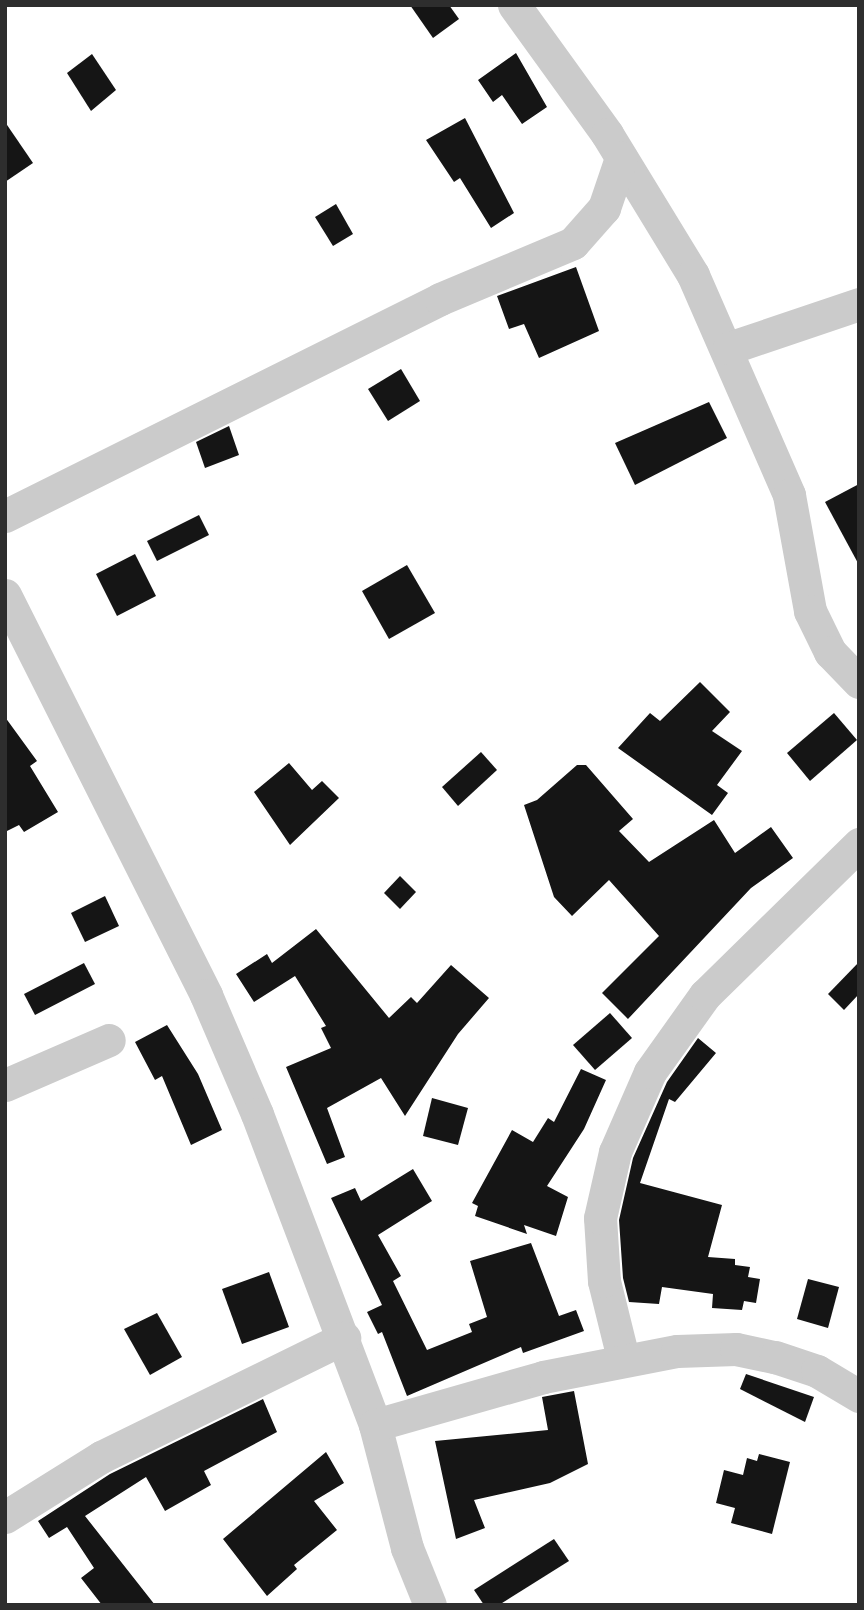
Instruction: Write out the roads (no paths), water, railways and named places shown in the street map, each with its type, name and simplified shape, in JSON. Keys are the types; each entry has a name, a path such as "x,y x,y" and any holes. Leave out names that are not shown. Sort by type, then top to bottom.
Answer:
{"street":[{"path":"514,5 621,158 693,275 729,348 789,495 810,611 830,652 859,682"},
{"path":"5,516 440,299 573,243 604,208 621,158"},
{"path":"729,348 859,304"},
{"path":"5,596 206,995 344,1339 375,1425 407,1548 430,1605"},
{"path":"623,1358 604,1281 600,1218 615,1152 650,1072 705,995 859,844"},
{"path":"5,1086 109,1040"},
{"path":"5,1517 101,1457 344,1339"},
{"path":"375,1425 623,1358 736,1349 817,1371 859,1396"}]}
